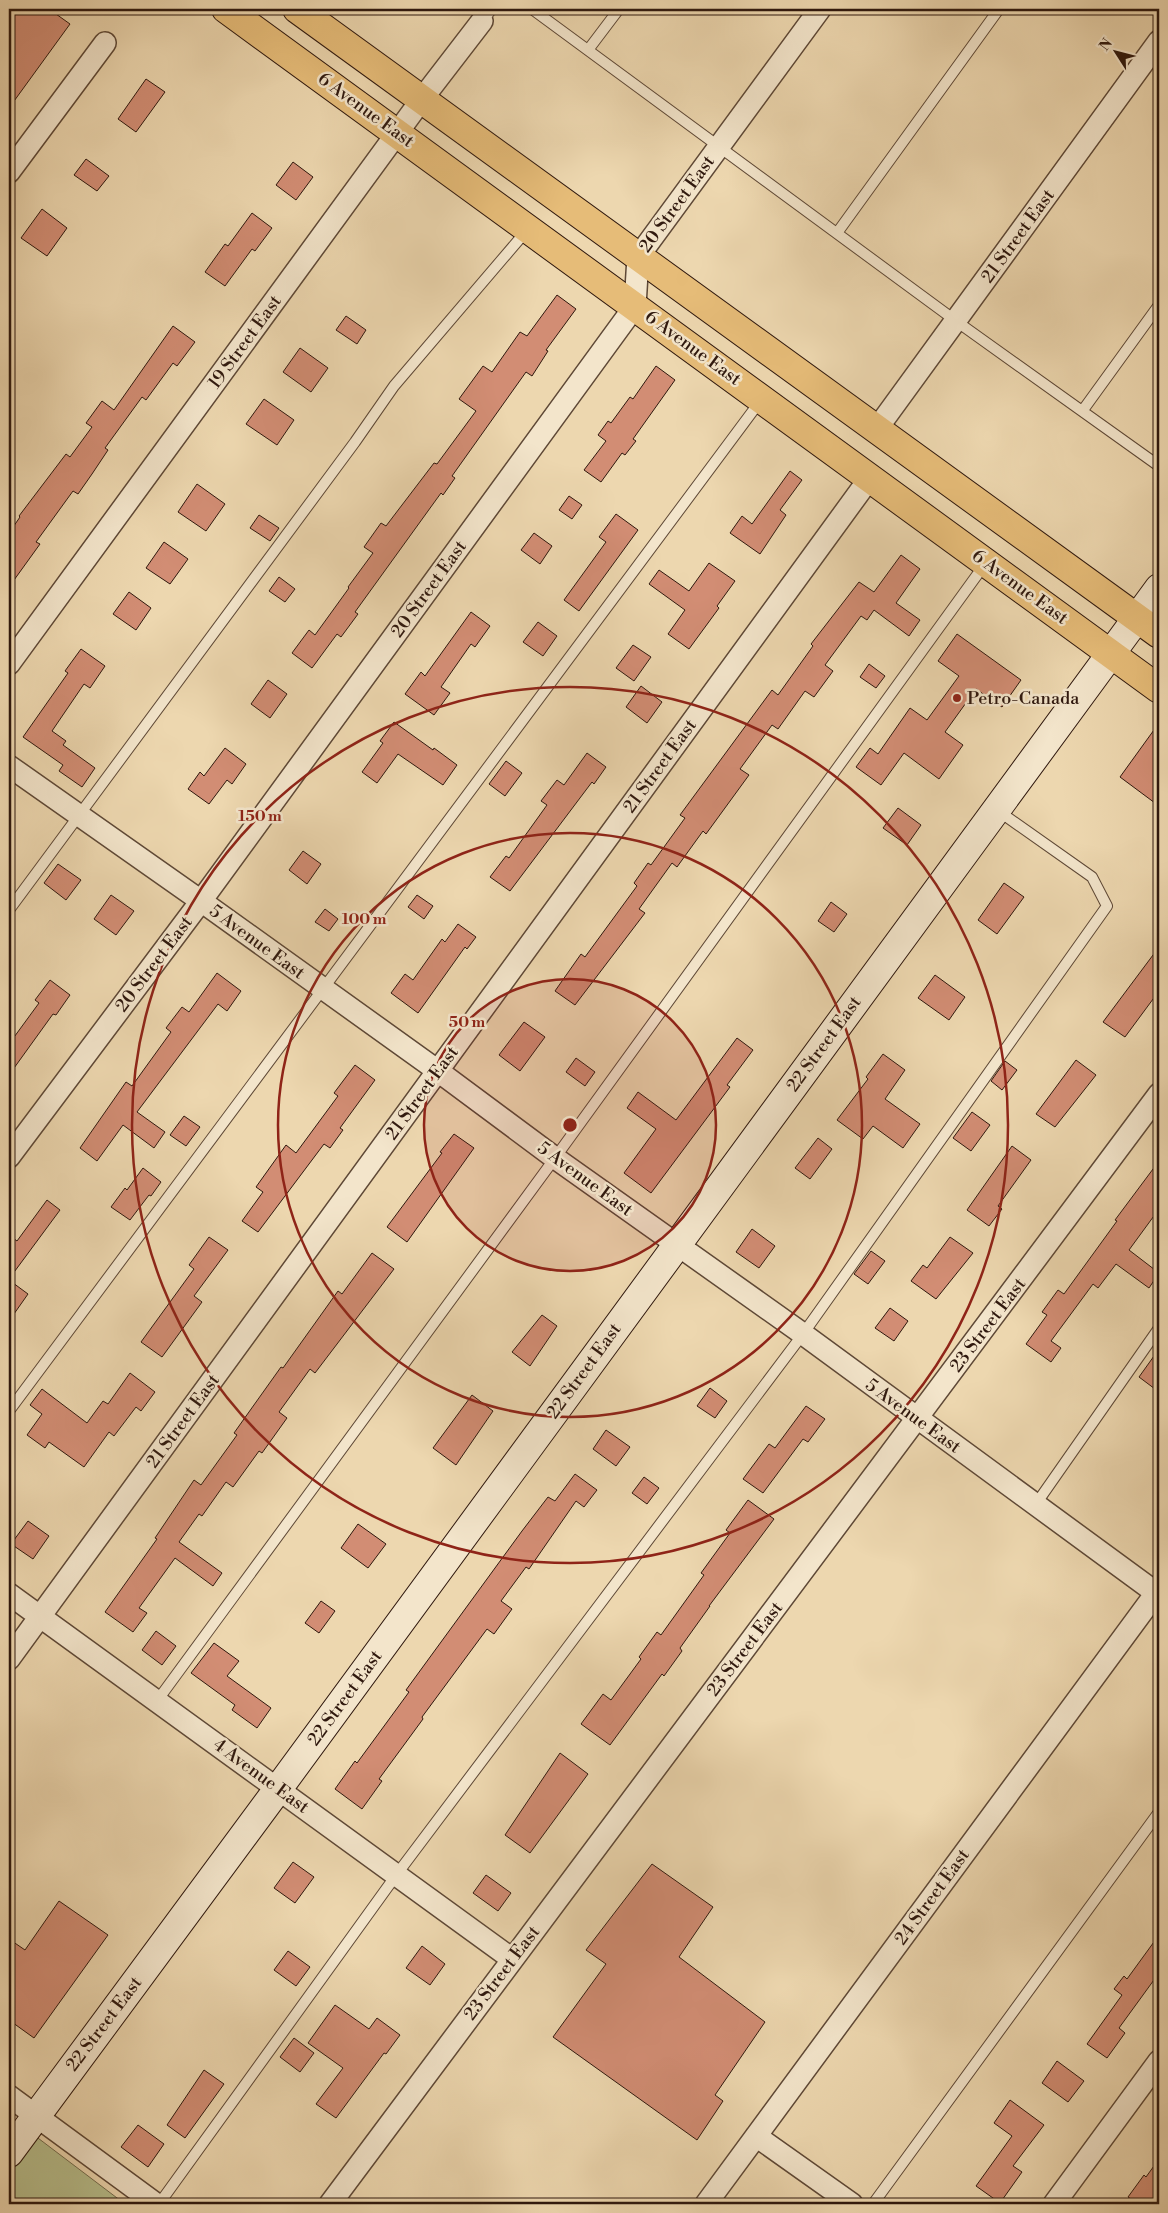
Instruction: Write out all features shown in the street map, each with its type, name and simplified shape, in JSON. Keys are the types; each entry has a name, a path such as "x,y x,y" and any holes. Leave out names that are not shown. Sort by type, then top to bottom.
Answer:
{"main road":[{"name":"6 Avenue East","path":"226,9 1159,689"},
{"path":"297,9 1159,634"}],"street":[{"name":"20 Street East","path":"9,1157 201,901 635,306 638,257 820,9"},
{"name":"19 Street East","path":"9,664 422,99 487,15"},
{"name":"21 Street East","path":"876,430 1159,41"},
{"path":"9,172 105,43"},
{"name":"21 Street East","path":"9,1659 869,479"},
{"name":"22 Street East","path":"9,2153 1159,588"},
{"name":"5 Avenue East","path":"9,766 438,1071 555,1158 1158,1592"},
{"name":"23 Street East","path":"330,2204 918,1420 1159,1094"},
{"name":"24 Street East","path":"706,2204 1158,1592"},
{"name":"4 Avenue East","path":"9,1594 512,1959"},
{"path":"1054,2204 1159,2062"},
{"path":"9,2096 158,2204"},
{"path":"756,2136 852,2204"}],"lane":[{"path":"532,9 718,147 1159,466"},
{"path":"588,50 619,9"},
{"path":"837,233 999,9"},
{"path":"9,910 78,814 355,442 394,386 528,229"},
{"path":"1083,410 1159,305"},
{"path":"9,1412 762,399"},
{"path":"157,1700 555,1158 986,562"},
{"path":"158,2204 397,1874 802,1334 1107,906 1092,877 997,810"},
{"path":"1036,1504 1159,1328"},
{"path":"873,2204 1159,1812"}],"green space":[{"path":"30,2132 125,2204 9,2204 9,2161"}],"building":[{"path":"9,9 49,9 70,24 9,108"},
{"path":"146,79 165,92 136,132 118,119"},
{"path":"86,159 109,176 97,191 74,175"},
{"path":"293,162 313,177 296,200 276,185"},
{"path":"42,209 67,228 47,256 21,238"},
{"path":"252,213 272,228 255,251 252,249 225,286 205,272 225,244 228,246"},
{"path":"557,295 576,309 546,350 548,351 532,376 526,372 452,476 455,478 443,495 441,493 355,612 358,614 341,637 337,634 312,668 292,653 309,630 315,635 373,553 364,547 381,523 386,526 434,463 437,464 476,411 459,399 483,366 492,372 520,332 527,336"},
{"path":"346,316 366,330 357,344 336,330"},
{"path":"173,326 195,342 177,366 173,363 146,400 142,397 105,448 108,450 78,494 73,491 36,542 40,544 9,587 9,533 19,516 66,454 70,457 92,427 86,423 102,401 114,410"},
{"path":"300,348 328,368 311,392 283,372"},
{"path":"656,366 675,380 633,439 636,441 625,455 622,453 601,482 584,470 606,441 598,435 608,421 611,423 630,397 633,399"},
{"path":"264,399 294,420 277,445 246,424"},
{"path":"790,471 802,480 780,510 786,515 760,554 730,533 742,516 752,524"},
{"path":"197,484 225,504 206,531 178,512"},
{"path":"569,496 582,505 572,519 559,510"},
{"path":"616,514 638,530 579,611 564,600 606,542 599,537"},
{"path":"259,515 279,528 270,541 250,528"},
{"path":"534,533 552,546 540,564 521,550"},
{"path":"164,542 188,559 170,584 146,568"},
{"path":"901,555 920,569 896,603 920,620 909,636 874,610 867,620 861,616 825,665 833,671 814,697 805,691 778,729 772,725 740,769 749,775 706,834 703,831 677,867 672,863 639,909 645,913 575,1005 555,991 581,954 585,957 637,886 634,883 648,863 651,865 685,818 680,815 772,690 778,695 813,646 811,644 859,582 874,592"},
{"path":"709,563 735,581 717,606 719,608 689,649 668,634 685,610 649,584 659,570 689,591"},
{"path":"279,577 295,589 285,602 269,591"},
{"path":"129,592 151,608 136,630 113,614"},
{"path":"471,612 490,626 475,647 471,644 441,687 450,693 434,715 405,694 421,672 425,676"},
{"path":"538,622 557,636 543,656 523,642"},
{"name":"Petro-Canada","path":"957,634 1021,680 1002,707 976,689 945,732 963,745 939,779 904,753 881,785 856,767 870,748 878,754 910,708 927,720 959,676 938,661"},
{"path":"633,645 651,657 634,681 616,668"},
{"path":"81,649 105,666 90,688 84,684 52,731 66,741 63,745 95,768 82,787 59,771 63,765 23,737 68,673 65,671"},
{"path":"869,664 885,676 876,688 860,677"},
{"path":"268,680 287,694 270,718 251,704"},
{"path":"641,686 662,702 647,723 626,707"},
{"path":"394,722 457,765 443,785 398,754 377,783 362,772 383,743 380,741"},
{"path":"1159,723 1159,806 1120,777"},
{"path":"225,748 246,764 232,784 227,780 209,804 188,789 200,772 204,776"},
{"path":"587,753 606,767 594,784 592,782 510,891 490,877 506,856 509,858 547,805 541,801 557,780 564,785"},
{"path":"506,761 522,773 505,796 489,784"},
{"path":"898,808 921,825 907,845 883,828"},
{"path":"303,851 321,864 307,884 289,870"},
{"path":"58,864 81,880 66,900 44,883"},
{"path":"1004,883 1024,897 997,934 978,920"},
{"path":"111,895 134,911 116,935 94,919"},
{"path":"417,895 433,906 424,919 408,907"},
{"path":"831,902 847,914 834,932 818,921"},
{"path":"325,909 338,919 329,931 315,922"},
{"path":"458,924 476,937 467,949 465,947 418,1013 391,993 405,974 413,980 442,939 445,942"},
{"path":"1159,947 1159,991 1125,1037 1103,1022"},
{"path":"217,973 241,991 227,1011 218,1004 137,1112 165,1132 154,1148 123,1125 97,1161 80,1148 126,1082 132,1086 171,1032 166,1028 182,1007 189,1012"},
{"path":"935,975 965,997 949,1020 918,998"},
{"path":"50,980 70,995 56,1015 53,1014 9,1075 9,1044 39,1003 35,1000"},
{"path":"524,1022 545,1037 520,1071 499,1055"},
{"path":"737,1038 753,1050 727,1085 730,1087 651,1193 624,1173 656,1129 627,1108 638,1092 676,1120"},
{"path":"883,1054 905,1070 885,1099 920,1124 903,1148 873,1126 863,1139 837,1120 868,1079 866,1077"},
{"path":"576,1058 595,1072 585,1086 566,1072"},
{"path":"1076,1060 1096,1075 1055,1127 1036,1114"},
{"path":"1005,1061 1017,1070 1002,1090 991,1081"},
{"path":"355,1065 375,1080 340,1128 343,1130 330,1148 324,1144 258,1232 242,1221 263,1192 256,1187 286,1145 296,1153 338,1096 334,1093"},
{"path":"972,1112 990,1125 971,1151 953,1138"},
{"path":"184,1116 200,1127 186,1146 170,1135"},
{"path":"454,1134 474,1148 407,1242 387,1227"},
{"path":"818,1138 832,1149 810,1179 795,1168"},
{"path":"1012,1146 1031,1160 998,1206 1002,1209 989,1226 967,1210"},
{"path":"1159,1161 1159,1209 1129,1250 1159,1273 1149,1288 1116,1264 1098,1288 1093,1284 1051,1341 1061,1348 1051,1362 1026,1344 1047,1315 1042,1312 1058,1290 1064,1294 1117,1221 1115,1220"},
{"path":"143,1168 161,1182 130,1220 111,1207 125,1188 127,1190"},
{"path":"47,1200 60,1210 9,1279 9,1235 17,1241"},
{"path":"752,1229 775,1246 759,1268 736,1252"},
{"path":"209,1237 228,1250 194,1296 202,1302 162,1357 141,1342 194,1269 189,1265"},
{"path":"950,1237 973,1253 936,1299 911,1281 923,1265 927,1268"},
{"path":"871,1251 885,1261 868,1284 854,1274"},
{"path":"372,1253 394,1269 315,1373 310,1369 279,1412 287,1418 262,1453 259,1451 233,1487 226,1482 202,1516 199,1514 179,1542 222,1573 213,1586 175,1558 139,1608 147,1613 133,1632 105,1612 157,1539 155,1538 194,1480 201,1485 237,1435 234,1433 281,1367 283,1368 338,1291 342,1294"},
{"path":"9,1280 28,1294 9,1321"},
{"path":"890,1308 908,1321 894,1341 875,1328"},
{"path":"542,1315 557,1326 530,1366 512,1352"},
{"path":"1159,1349 1159,1392 1139,1377"},
{"path":"130,1373 155,1392 141,1411 136,1407 114,1436 109,1432 84,1467 49,1442 45,1448 27,1435 42,1414 30,1405 42,1389 87,1423 103,1401 108,1404"},
{"path":"710,1388 727,1401 715,1418 697,1406"},
{"path":"472,1395 493,1411 456,1465 433,1448"},
{"path":"806,1406 825,1419 808,1442 803,1439 763,1493 743,1479 769,1444 775,1448"},
{"path":"606,1430 630,1447 616,1466 593,1449"},
{"path":"575,1474 597,1490 584,1507 576,1501 529,1569 526,1567 501,1601 512,1609 494,1634 487,1629 422,1717 423,1719 379,1779 382,1781 362,1809 335,1789 355,1761 357,1763 409,1692 406,1690 522,1531 548,1497 555,1501"},
{"path":"644,1477 659,1488 647,1504 632,1493"},
{"path":"748,1500 774,1519 709,1606 680,1648 682,1651 664,1676 662,1674 610,1745 581,1724 603,1694 611,1700 641,1659 639,1657 657,1632 661,1635 704,1575 701,1573 730,1533 726,1530"},
{"path":"28,1521 49,1536 33,1559 11,1544"},
{"path":"358,1524 386,1544 368,1568 341,1548"},
{"path":"321,1601 335,1611 319,1633 305,1623"},
{"path":"156,1631 176,1646 162,1665 142,1650"},
{"path":"214,1643 239,1661 227,1676 271,1708 257,1728 232,1710 235,1705 191,1673"},
{"path":"560,1753 588,1774 530,1853 505,1835"},
{"path":"293,1862 314,1877 295,1903 274,1888"},
{"path":"652,1864 713,1907 679,1957 765,2022 715,2095 723,2101 697,2140 553,2037 606,1964 586,1950"},
{"path":"486,1875 511,1893 498,1911 473,1893"},
{"path":"59,1901 108,1935 34,2038 9,2020 9,1939 25,1950"},
{"path":"1159,1935 1159,1973 1119,2028 1125,2033 1107,2058 1087,2044 1122,1995 1114,1989 1124,1976 1127,1979"},
{"path":"422,1946 445,1964 430,1985 406,1968"},
{"path":"288,1951 310,1967 296,1986 274,1970"},
{"path":"335,2005 369,2029 377,2018 400,2035 386,2054 384,2053 336,2118 316,2104 343,2068 308,2043"},
{"path":"294,2038 314,2053 300,2072 280,2057"},
{"path":"1057,2061 1084,2081 1068,2102 1042,2083"},
{"path":"204,2070 224,2084 185,2138 167,2125"},
{"path":"1010,2100 1044,2125 1013,2166 1022,2172 1000,2203 976,2186 1012,2136 994,2123"},
{"path":"138,2125 164,2144 148,2167 121,2147"},
{"path":"1159,2159 1159,2204 1139,2204 1128,2197 1144,2175 1146,2177"}],"place":[{"name":"Petro-Canada","path":"957,698"}]}
